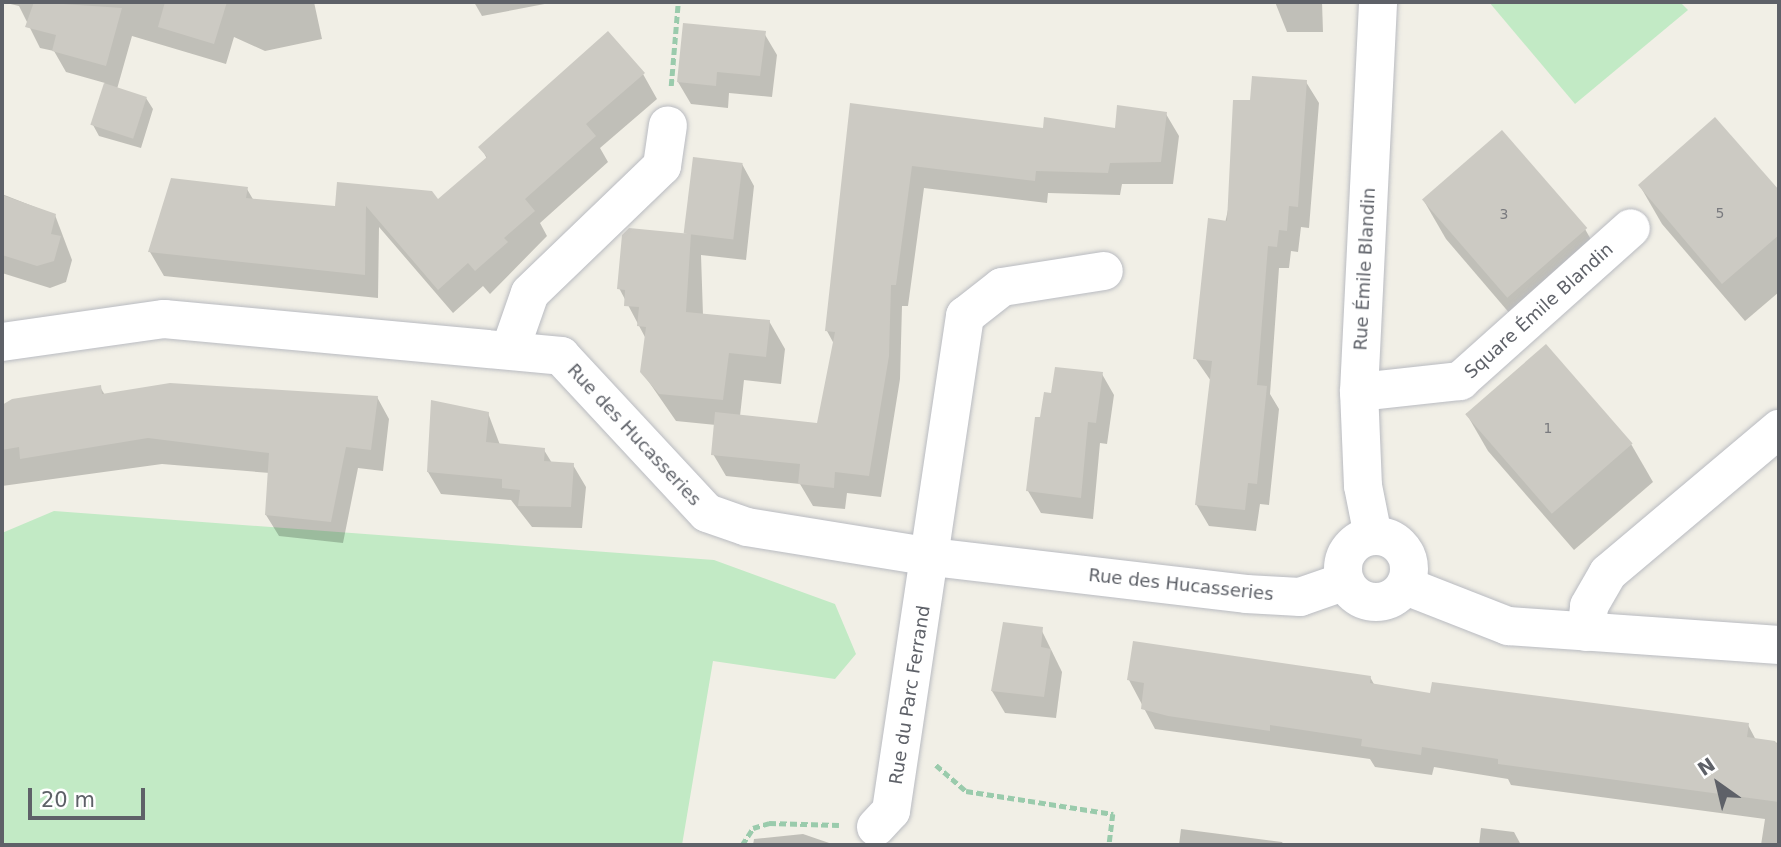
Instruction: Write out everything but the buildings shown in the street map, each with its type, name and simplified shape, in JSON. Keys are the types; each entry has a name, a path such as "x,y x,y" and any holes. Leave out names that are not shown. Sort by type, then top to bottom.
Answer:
{"street":[{"name":"Rue Émile Blandin","path":"1373,536 1359,392 1378,2"},
{"path":"510,351 530,293 662,166 668,125"},
{"name":"Square Émile Blandin","path":"1359,392 1460,381 1631,228"},
{"name":"Rue du Parc Ferrand","path":"876,827 891,811 932,557 965,316 1002,288 1104,271"},
{"name":"Rue des Hucasseries","path":"2,342 164,319 561,356 707,513 747,527 932,557 1246,594 1300,597 1343,582"},
{"path":"1586,632 1589,606 1608,573 1779,429"},
{"path":"1373,536 1393,540 1406,553 1406,586 1380,603 1366,601 1343,582 1349,548 1373,536"},
{"path":"1406,586 1508,626 1779,645"}],"path":[{"path":"668,125 678,2"},
{"path":"903,737 966,791 1113,814 1109,845"},
{"path":"742,845 753,828 769,823 876,827"}],"green space":[{"path":"1489,2 1680,2 1688,10 1575,104"},
{"path":"54,511 714,560 835,604 856,654 835,679 713,661 682,845 2,845 2,533"}]}
